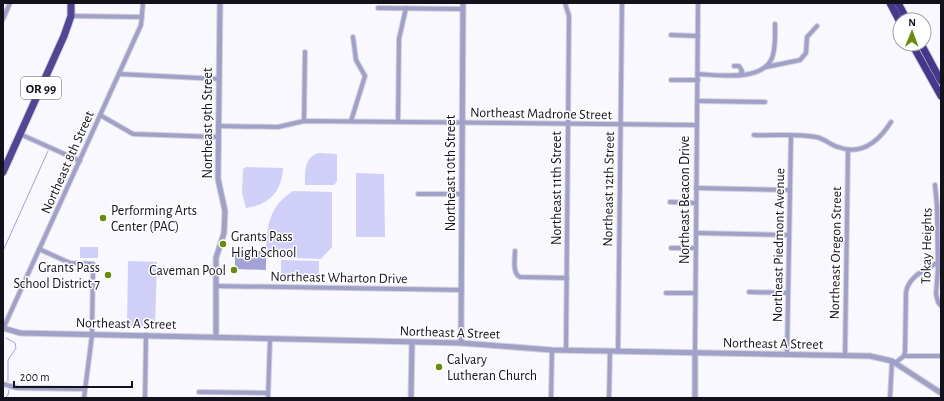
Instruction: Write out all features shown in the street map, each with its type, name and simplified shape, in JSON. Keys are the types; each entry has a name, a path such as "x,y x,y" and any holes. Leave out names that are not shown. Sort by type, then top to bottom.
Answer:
{"highway":[{"name":"OR 99","path":"3,172 64,36 71,16 71,3"},
{"path":"890,3 895,12"},
{"path":"898,3 903,12"},
{"path":"916,52 941,96"},
{"path":"925,52 941,81"}],"street":[{"path":"3,19 10,3"},
{"name":"Northeast 8th Street","path":"3,328 141,25 143,3"},
{"name":"Northeast 9th Street","path":"216,337 216,258 224,233 225,211 218,184 220,3"},
{"name":"Northeast 10th Street","path":"461,343 463,3"},
{"name":"Northeast 11th Street","path":"565,3 569,16 566,350"},
{"name":"Northeast 12th Street","path":"618,351 622,3"},
{"name":"Northeast Beacon Drive","path":"695,398 698,3"},
{"path":"378,8 463,9"},
{"path":"398,121 399,39 406,8"},
{"path":"71,16 142,17"},
{"path":"765,68 772,59 774,52 775,24"},
{"path":"698,74 740,75 755,73 765,68 800,60 806,53 807,37 818,26"},
{"path":"672,35 698,36"},
{"path":"351,121 365,76 356,60 353,37"},
{"path":"304,121 305,52"},
{"path":"734,66 741,68 742,71 740,75"},
{"path":"119,74 219,79"},
{"path":"672,80 698,80"},
{"path":"698,101 766,102"},
{"path":"100,115 133,134 218,137"},
{"name":"Northeast Madrone Street","path":"218,126 278,127 304,121 696,125"},
{"path":"754,135 817,137 836,147 848,150 872,145 884,134 891,122"},
{"path":"20,134 80,160"},
{"name":"Northeast Piedmont Avenue","path":"787,355 791,136"},
{"name":"Northeast Oregon Street","path":"845,356 848,150"},
{"name":"Tokay Heights","path":"935,185 937,206 936,294 938,302 941,306"},
{"path":"696,188 790,190"},
{"path":"418,194 462,194"},
{"path":"670,202 696,203"},
{"path":"696,233 789,235"},
{"path":"671,248 696,248"},
{"path":"39,249 70,263 93,264 92,335 84,398"},
{"path":"515,251 515,272 520,277 567,278"},
{"path":"904,356 906,346 907,288 912,279 937,263"},
{"name":"Northeast Wharton Drive","path":"216,286 462,290"},
{"path":"750,292 788,293"},
{"path":"666,293 695,293"},
{"name":"Northeast A Street","path":"3,328 20,333 461,343 552,350 878,357 893,362"},
{"path":"145,398 146,335"},
{"path":"199,392 268,396 270,339"},
{"path":"411,398 412,342"},
{"path":"551,398 552,350"},
{"path":"609,398 610,351"},
{"path":"893,362 904,356 941,356"},
{"path":"893,362 941,393"},
{"path":"890,398 893,362"},
{"path":"3,384 17,388 85,389"}],"shaded area":[{"path":"318,153 337,154 337,181 334,185 305,185 306,166 310,158"},
{"path":"246,167 283,168 280,184 273,196 261,204 246,208 242,193 243,169"},
{"path":"356,173 384,174 385,237 356,237"},
{"path":"293,191 332,192 332,247 321,259 266,257 268,228 273,212 278,204"},
{"path":"80,247 98,247 98,258 80,258"},
{"path":"235,251 266,251 266,270 235,269"},
{"path":"281,260 319,261 319,282 281,281"},
{"path":"128,261 157,262 155,327 127,327"}],"waterway":[{"path":"3,251 48,151"},
{"path":"6,338 15,343 16,348 8,360 8,381"},
{"path":"5,398 8,395 9,390"}],"place":[{"name":"Performing Arts Center (PAC)","path":"103,218"},
{"name":"Grants Pass High School","path":"223,244"},
{"name":"Caveman Pool","path":"234,270"},
{"name":"Grants Pass School District 7","path":"108,275"},
{"name":"Calvary Lutheran Church","path":"439,367"}]}
